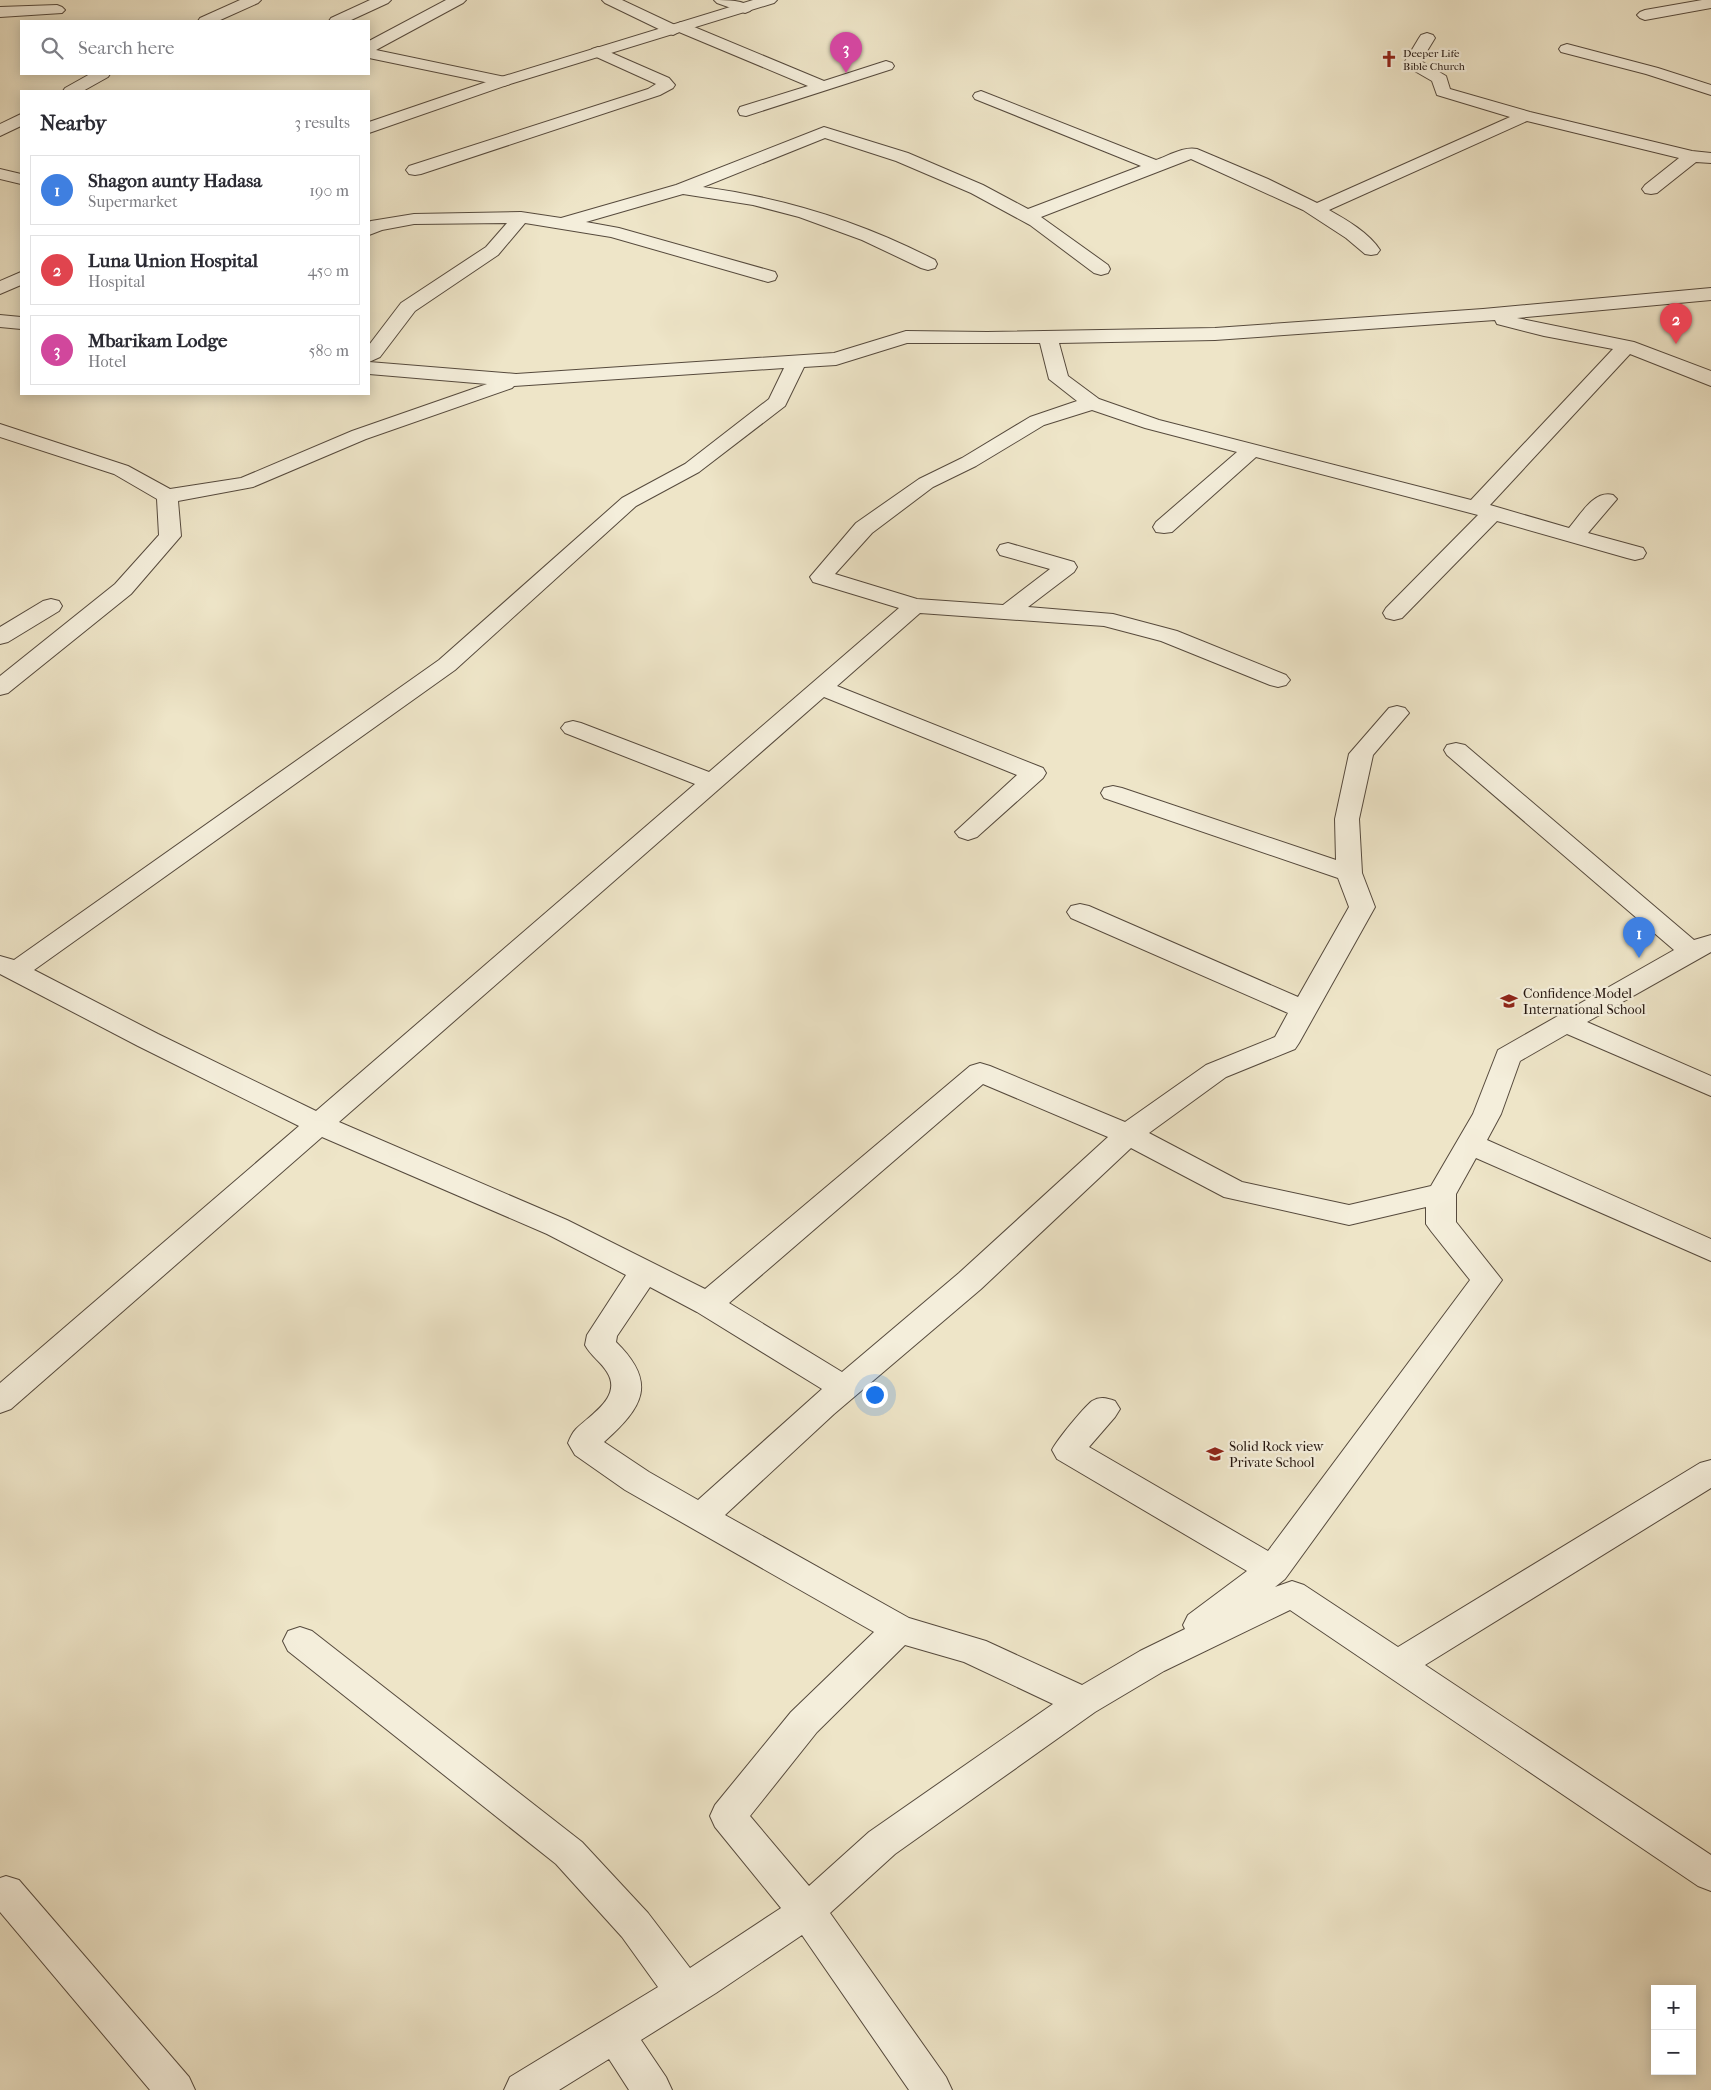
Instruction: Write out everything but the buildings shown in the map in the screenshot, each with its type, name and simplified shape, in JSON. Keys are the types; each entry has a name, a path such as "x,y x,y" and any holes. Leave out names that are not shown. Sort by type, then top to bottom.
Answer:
{"street":[{"path":"208,20 253,0"},
{"path":"339,20 383,0"},
{"path":"370,46 458,0"},
{"path":"610,0 823,86"},
{"path":"722,0 745,8"},
{"path":"370,128 504,80 769,0"},
{"path":"1645,15 1711,4"},
{"path":"0,12 57,10"},
{"path":"1427,38 1412,63 1440,79 1443,92 1525,116 1692,156 1711,158"},
{"path":"1567,49 1652,71 1711,90"},
{"path":"415,170 654,92 666,86 663,81 598,52"},
{"path":"370,53 504,80"},
{"path":"746,111 886,66"},
{"path":"73,90 100,75"},
{"path":"981,96 1155,166"},
{"path":"1315,210 1525,116"},
{"path":"0,131 20,120"},
{"path":"561,224 682,189 824,132 902,157 977,189 1027,216 1101,269"},
{"path":"1027,216 1191,153 1315,210 1359,238 1371,250"},
{"path":"1651,189 1692,156"},
{"path":"0,174 20,178"},
{"path":"682,189 762,202 803,214 893,245 928,264"},
{"path":"370,355 408,306 492,250 521,218"},
{"path":"370,229 377,225 414,219 521,218 613,232 768,276"},
{"path":"0,288 20,278"},
{"path":"370,368 516,380 836,358 906,337 1215,334 1483,315 1711,294"},
{"path":"1483,315 1544,330 1628,346 1706,376 1711,380"},
{"path":"0,321 20,324"},
{"path":"1048,337 1059,380 1092,403 1152,424 1484,510 1634,553"},
{"path":"1394,613 1628,346"},
{"path":"797,361 778,402 692,468 629,502 447,665 8,967 148,1040 319,1124 557,1227 708,1304 844,1388"},
{"path":"0,430 121,470 167,496 246,483 359,435 516,380"},
{"path":"1092,403 1037,421 969,462 926,483 864,528 822,577 914,606 1105,619 1169,636 1278,680"},
{"path":"1164,527 1252,450"},
{"path":"0,688 122,588 170,536 167,496"},
{"path":"1574,536 1606,499"},
{"path":"1008,550 1066,567 1008,612"},
{"path":"0,637 51,606"},
{"path":"0,1401 914,606"},
{"path":"821,688 1034,773 968,832"},
{"path":"702,1517 844,1388 970,1281 1128,1134 1216,1071 1285,1044 1362,907 1349,873 1347,819 1361,754 1397,713"},
{"path":"573,728 712,782"},
{"path":"1152,1662 1273,1570 1487,1280 1441,1224 1441,1194 1487,1114 1508,1056 1701,947 1456,750"},
{"path":"1114,793 1349,873"},
{"path":"1080,912 1304,1010"},
{"path":"1566,1022 1711,1087"},
{"path":"708,1304 980,1072 1128,1134 1234,1190 1349,1215 1441,1194"},
{"path":"1469,1143 1711,1251"},
{"path":"644,1272 602,1336 600,1345 621,1368 627,1381 620,1408 586,1438 584,1443 637,1481 898,1628 974,1651 1083,1702"},
{"path":"1104,1409 1068,1450 1273,1570"},
{"path":"1397,1665 1711,1472"},
{"path":"524,2090 615,2035 807,1911 882,1843 1083,1702 1152,1662 1292,1594 1711,1875"},
{"path":"898,1628 804,1722 728,1816 807,1911 932,2090"},
{"path":"300,1641 569,1853 635,1925 684,1991"},
{"path":"6,1892 175,2090"},
{"path":"615,2035 652,2090"}],"place":[{"name":"Deeper Life Bible Church","path":"1389,59"},
{"name":"Mbarikam Lodge","path":"846,73"},
{"name":"Luna Union Hospital","path":"1676,344"},
{"name":"Shagon aunty Hadasa","path":"1639,958"},
{"name":"Confidence Model International School","path":"1509,1001"},
{"name":"Solid Rock view Private School","path":"1215,1454"}]}
